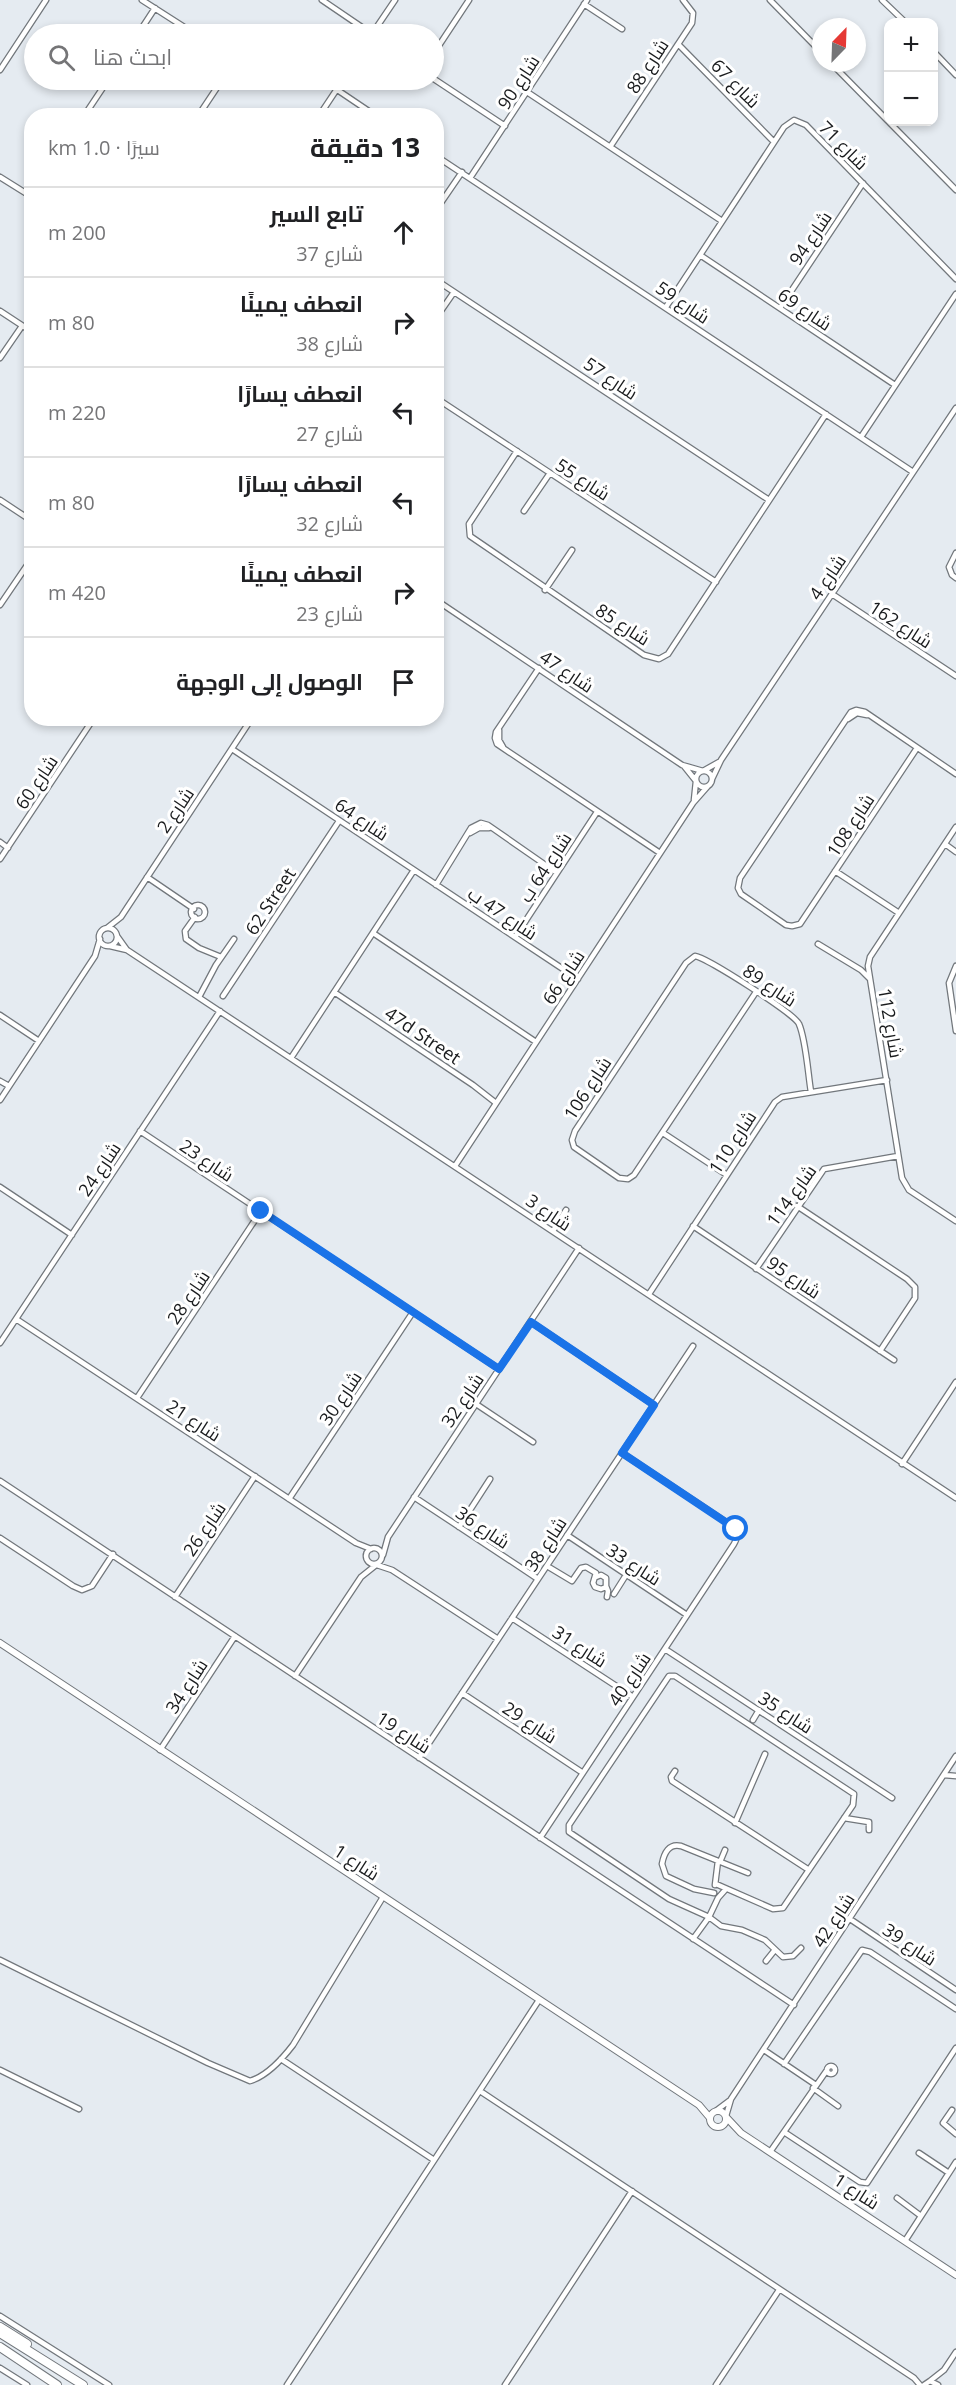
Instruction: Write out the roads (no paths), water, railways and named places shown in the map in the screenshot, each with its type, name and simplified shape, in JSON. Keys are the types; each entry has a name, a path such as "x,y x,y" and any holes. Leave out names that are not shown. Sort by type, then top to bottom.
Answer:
{"highway":[{"path":"0,2326 34,2348 43,2359"},
{"path":"0,2333 83,2385"},
{"path":"2,2350 57,2385"}],"street":[{"path":"30,24 46,0"},
{"path":"142,0 180,24"},
{"path":"322,0 357,24"},
{"path":"379,24 395,0"},
{"path":"444,38 469,0"},
{"name":"شارع 88","path":"610,147 678,44 693,17 691,8 683,0"},
{"path":"770,0 812,43"},
{"path":"882,0 901,18"},
{"path":"586,2 622,29"},
{"name":"شارع 90","path":"470,178 586,2"},
{"path":"145,24 155,8"},
{"path":"0,70 24,33"},
{"name":"شارع 67","path":"678,44 774,142"},
{"path":"938,57 956,75"},
{"path":"840,72 884,116"},
{"path":"444,86 504,126"},
{"path":"89,108 101,90"},
{"path":"203,108 215,90"},
{"path":"324,108 335,90"},
{"path":"337,90 364,108"},
{"path":"527,92 722,221"},
{"name":"شارع 71","path":"666,307 786,124 794,120 803,122 956,279"},
{"path":"894,126 956,190"},
{"name":"شارع 59","path":"444,161 913,472"},
{"path":"444,198 462,172"},
{"path":"0,177 24,192"},
{"name":"شارع 94","path":"780,308 863,183"},
{"name":"شارع 69","path":"700,255 895,385"},
{"name":"شارع 57","path":"444,285 770,500"},
{"path":"444,306 454,292"},
{"path":"861,437 956,294"},
{"path":"0,311 22,326 0,358"},
{"name":"شارع 55","path":"444,403 716,582"},
{"name":"شارع 4","path":"712,778 721,760 956,408"},
{"name":"شارع 85","path":"517,451 469,524 468,532 472,540 644,655 659,659 668,654 826,414"},
{"path":"524,512 550,473"},
{"path":"0,500 24,516"},
{"path":"545,590 572,550"},
{"path":"956,553 949,567 956,578"},
{"path":"0,605 24,570"},
{"name":"شارع 162","path":"832,594 956,676"},
{"name":"شارع 47","path":"444,605 682,765 696,781"},
{"path":"539,668 500,727 495,738 497,744 660,853"},
{"name":"شارع 108","path":"856,710 862,711 917,748 802,922 789,926 741,894 738,885 745,872 845,722 848,714 856,710"},
{"name":"شارع 60","path":"0,860 89,726"},
{"name":"شارع 2","path":"116,934 121,917 247,726"},
{"path":"917,748 956,774"},
{"name":"شارع 64","path":"232,749 414,870"},
{"name":"شارع 4","path":"703,771 721,760"},
{"name":"شارع 47","path":"682,765 703,771"},
{"path":"703,771 710,773 712,778 708,786 701,786 696,781 697,774 703,771"},
{"name":"شارع 66","path":"693,803 696,781"},
{"name":"شارع 66","path":"455,1166 693,803 708,786"},
{"name":"شارع 64 ب","path":"515,937 597,812"},
{"name":"62 Street","path":"223,996 339,820"},
{"path":"436,885 471,828 477,824 488,825 557,873"},
{"path":"855,966 869,959 956,827"},
{"path":"0,842 8,848"},
{"path":"945,844 956,852"},
{"path":"291,1058 414,870"},
{"name":"شارع 47 ب","path":"414,870 578,979"},
{"path":"836,871 899,913"},
{"path":"147,877 194,909"},
{"path":"197,904 206,910 201,918 195,917 191,913 197,904"},
{"name":"شارع 2","path":"107,928 121,917"},
{"path":"195,917 185,932 186,939 199,948 221,957"},
{"path":"0,1100 94,956 101,932 107,928 116,934 115,942 94,956"},
{"path":"373,933 536,1042"},
{"name":"شارع 3","path":"116,934 128,950 956,1498"},
{"path":"100,939 109,946"},
{"path":"199,997 221,957 234,939"},
{"path":"818,944 855,966 870,980"},
{"name":"شارع 3","path":"109,946 128,950"},
{"name":"شارع 89","path":"695,956 703,957 794,1016 798,1022 811,1092"},
{"name":"شارع 106","path":"695,956 686,963 575,1131 572,1140 576,1149 623,1179 634,1175 756,992"},
{"name":"شارع 112","path":"869,959 870,980 902,1178 906,1186 956,1221"},
{"path":"956,966 949,983 956,1031"},
{"name":"47d Street","path":"334,992 473,1085 496,1103"},
{"name":"شارع 24","path":"0,1343 220,1011"},
{"path":"0,1015 39,1041"},
{"name":"شارع 110","path":"649,1294 775,1102 782,1097 887,1080"},
{"path":"0,1081 9,1086"},
{"name":"شارع 23","path":"140,1131 499,1369"},
{"path":"663,1133 727,1174"},
{"name":"شارع 114","path":"756,1269 824,1169 898,1156"},
{"path":"0,1187 72,1235"},
{"path":"797,1206 912,1282 915,1287 915,1298 880,1351"},
{"path":"553,1231 566,1210"},
{"name":"شارع 28","path":"137,1398 261,1211"},
{"name":"شارع 95","path":"693,1226 894,1360"},
{"name":"شارع 32","path":"383,1555 388,1537 579,1248"},
{"name":"شارع 30","path":"289,1499 413,1312"},
{"name":"شارع 21","path":"16,1318 356,1543 373,1548"},
{"path":"531,1322 654,1405"},
{"name":"شارع 38","path":"419,1758 693,1346"},
{"path":"902,1464 956,1382"},
{"path":"476,1404 533,1442"},
{"name":"شارع 40","path":"540,1838 734,1545 737,1534 732,1526 622,1453"},
{"name":"شارع 26","path":"175,1597 255,1476"},
{"path":"459,1527 490,1479"},
{"name":"شارع 19","path":"0,1481 794,2005"},
{"name":"شارع 36","path":"414,1497 538,1580"},
{"name":"شارع 33","path":"567,1536 687,1615"},
{"name":"شارع 32","path":"373,1548 388,1537"},
{"path":"0,1538 82,1590 92,1586 112,1554"},
{"name":"شارع 21","path":"356,1543 366,1558"},
{"path":"361,1577 368,1551 373,1548 378,1549 392,1570"},
{"path":"295,1676 361,1577 381,1562 383,1555"},
{"path":"366,1558 370,1563 392,1570 498,1639"},
{"path":"596,1577 604,1576 612,1565"},
{"path":"547,1566 570,1581 584,1567 593,1571 596,1577"},
{"path":"614,1594 626,1575"},
{"path":"604,1576 609,1591 607,1597"},
{"path":"596,1577 593,1583 595,1587 601,1589 606,1586"},
{"name":"شارع 31","path":"512,1618 633,1697"},
{"name":"شارع 34","path":"160,1750 235,1636"},
{"name":"شارع 1","path":"0,1643 699,2105 710,2118"},
{"name":"شارع 35","path":"665,1649 891,1798"},
{"path":"716,1884 773,1909 779,1910 786,1906 854,1802 852,1791 751,1722 675,1676 669,1676 568,1827 572,1836 669,1899 709,1917 721,1926 742,1930 765,1940 783,1958 788,1958 801,1948"},
{"name":"شارع 29","path":"462,1693 583,1773"},
{"path":"751,1722 759,1710"},
{"path":"735,1822 765,1754"},
{"path":"955,1758 956,1767"},
{"name":"شارع 42","path":"716,2110 731,2099 955,1758"},
{"path":"675,1771 671,1777 672,1781 809,1870"},
{"path":"944,1775 956,1776"},
{"path":"844,1818 869,1822 869,1830"},
{"path":"714,1893 700,1891 664,1874 662,1864 668,1849 678,1845 748,1874"},
{"path":"716,1900 714,1893 719,1861 725,1850"},
{"path":"693,1939 709,1917 716,1900 726,1889"},
{"path":"0,1959 245,2081 255,2080 281,2059 298,2037 383,1897"},
{"name":"شارع 39","path":"850,1919 956,1990"},
{"path":"784,2064 862,1950 870,1952 956,2009"},
{"path":"766,1961 774,1951"},
{"path":"287,2385 540,2000"},
{"path":"784,2132 865,2184 956,2048"},
{"path":"764,2050 838,2106"},
{"path":"281,2059 435,2160"},
{"path":"0,2070 78,2109"},
{"path":"770,2152 827,2070"},
{"path":"480,2091 922,2385 944,2370"},
{"name":"شارع 42","path":"727,2117 731,2099"},
{"name":"شارع 1","path":"699,2105 716,2110"},
{"path":"716,2110 724,2112 727,2117 722,2126 713,2125 710,2118 716,2110"},
{"path":"952,2110 943,2123 956,2134"},
{"name":"شارع 1","path":"727,2117 741,2133"},
{"name":"شارع 1","path":"722,2126 741,2133 956,2275"},
{"path":"920,2153 949,2173"},
{"path":"905,2241 956,2162"},
{"path":"505,2385 632,2191"},
{"path":"897,2198 921,2216"},
{"path":"716,2385 779,2290"},
{"path":"0,2316 109,2385"},
{"path":"914,2378 939,2385 944,2370 956,2352"},
{"path":"0,2368 27,2385"}]}
